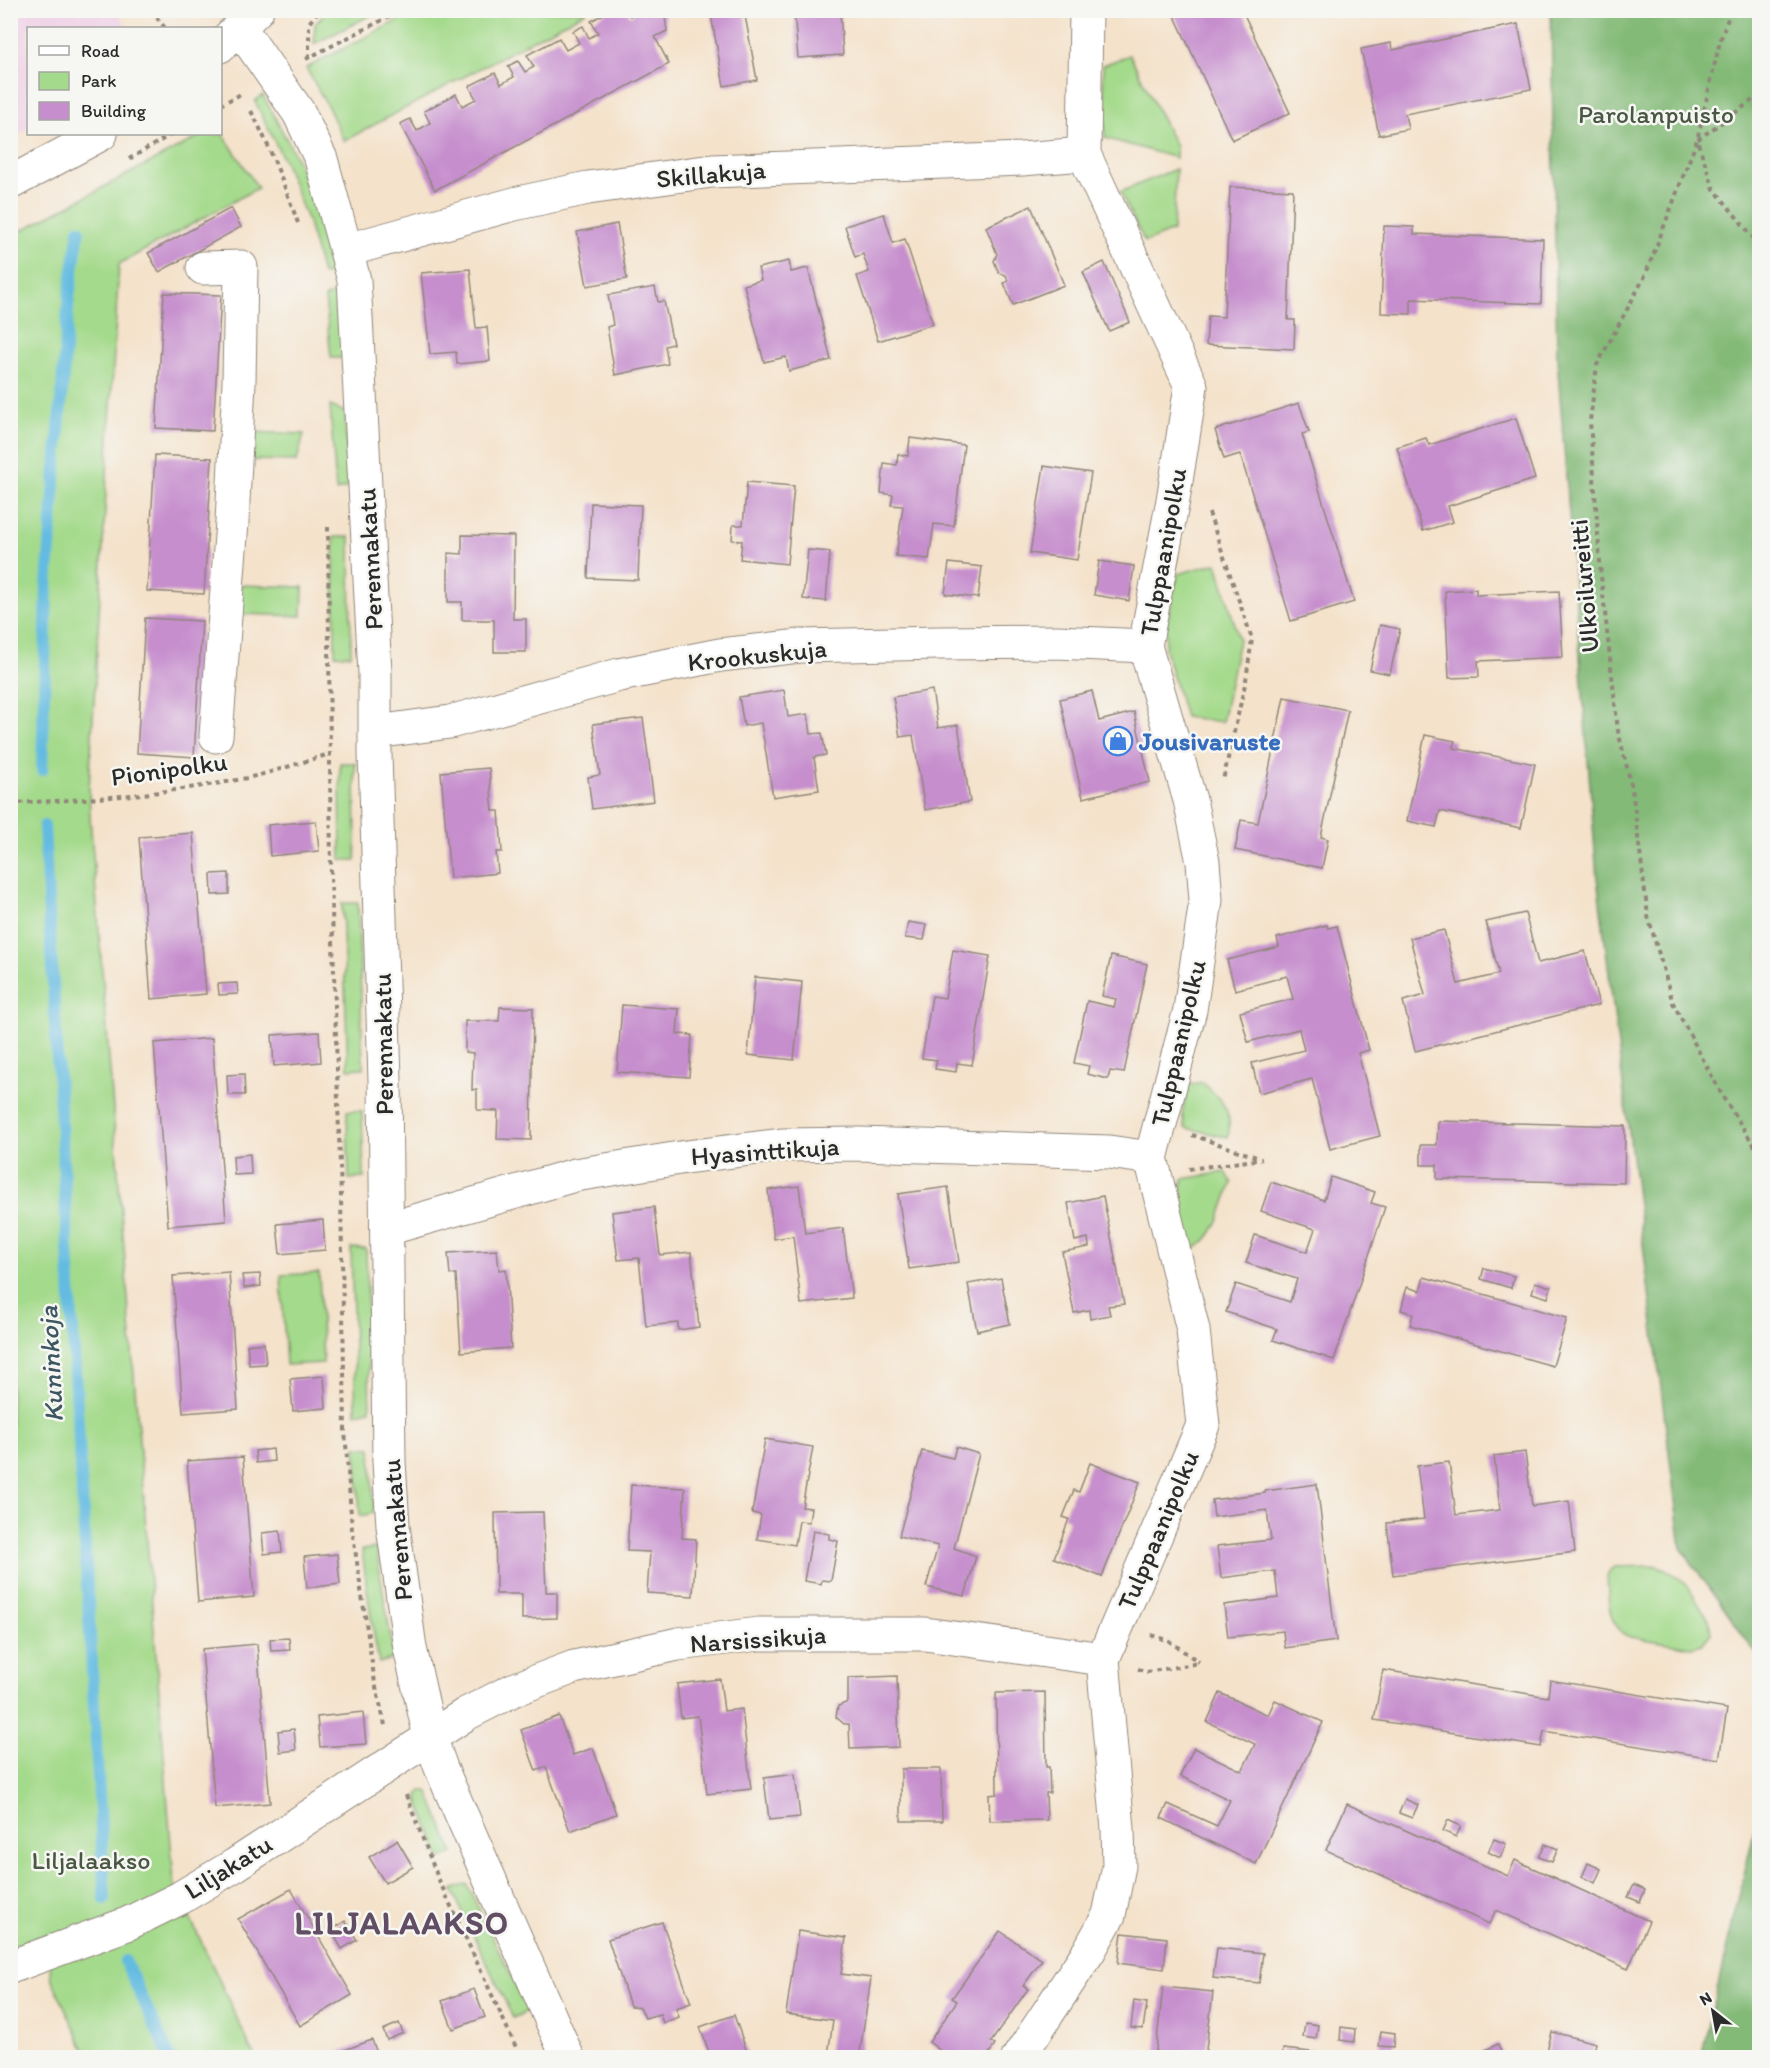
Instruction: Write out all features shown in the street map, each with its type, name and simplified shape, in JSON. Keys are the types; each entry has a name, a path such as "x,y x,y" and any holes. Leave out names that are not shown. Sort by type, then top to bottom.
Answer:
{"street":[{"name":"Tulppaanipolku","path":"1018,2058 1089,1951 1109,1914 1119,1866 1109,1645 1203,1425 1193,1330 1153,1165 1159,1126 1190,1010 1206,900 1203,862 1190,800 1145,646 1173,500 1191,386 1084,154 1086,10"},
{"name":"Perennakatu","path":"239,28 299,113 321,159 354,280 375,673 387,1229 389,1462 393,1526 410,1648 430,1737 567,2058"},
{"path":"10,183 98,135"},
{"name":"Skillakuja","path":"347,250 588,188 712,171 1022,159 1084,154"},
{"path":"203,268 241,267 239,382 232,522 216,736"},
{"name":"Krookuskuja","path":"376,732 450,722 620,675 720,655 800,646 1057,642 1145,646"},
{"name":"Hyasinttikuja","path":"387,1229 575,1175 686,1157 783,1146 860,1144 1108,1152 1153,1165"},
{"name":"Narsissikuja","path":"430,1737 466,1714 513,1690 574,1667 678,1644 759,1634 925,1634 1109,1645"},
{"name":"Liljakatu","path":"10,1966 127,1924 180,1898 235,1865 430,1737"}],"path":[{"path":"151,10 164,27"},
{"path":"309,58 309,22 320,10"},
{"path":"303,61 402,10"},
{"name":"Ulkoilureitti","path":"1731,10 1720,41 1697,140 1644,276 1597,365 1590,420 1601,576 1618,731 1632,788 1648,916 1673,1004 1725,1099 1760,1154"},
{"path":"222,104 241,94"},
{"path":"1760,95 1697,140 1714,189 1760,246"},
{"path":"1206,506 1252,639 1246,681 1221,790"},
{"name":"Pionipolku","path":"10,803 64,801 166,792 244,778 330,754"},
{"path":"1153,1165 1262,1159 1194,1135 1159,1126"},
{"path":"1143,1632 1169,1641 1199,1663 1147,1672 1109,1645 1143,1632"}],"shaded area":[{"path":"11,10 115,11 128,27 27,27 27,130 11,139"}],"green space":[{"path":"327,11 379,11 314,44 315,24"},
{"path":"416,11 587,11 344,141 306,68"},
{"name":"Parolanpuisto","path":"1551,11 1759,11 1759,1658 1681,1548 1597,878 1557,358"},
{"path":"1130,55 1176,147 1176,158 1105,138 1103,65"},
{"path":"263,95 296,157 318,215 334,276 322,274 308,222 285,163 255,101"},
{"name":"Liljalaakso","path":"222,133 258,188 119,264 89,789 174,1883 255,2057 88,2057 52,1980 46,1934 11,1947 11,236 202,135 222,135"},
{"path":"1176,169 1173,231 1145,242 1120,192"},
{"path":"337,293 344,329 345,358 331,358 325,297"},
{"path":"330,406 345,412 348,487 336,491"},
{"path":"249,432 304,434 297,461 249,460"},
{"path":"334,537 350,537 351,655 335,655"},
{"path":"1217,563 1239,640 1222,722 1185,717 1165,649 1167,622 1178,574"},
{"path":"239,585 303,587 302,616 238,614"},
{"path":"340,763 355,763 356,860 341,860"},
{"path":"342,903 358,903 363,1068 348,1069"},
{"path":"1202,1082 1220,1100 1227,1112 1228,1137 1185,1128 1182,1112 1189,1085"},
{"path":"347,1111 362,1111 364,1178 349,1179"},
{"path":"1226,1172 1232,1183 1222,1212 1206,1240 1189,1250 1180,1191 1183,1179"},
{"path":"351,1248 366,1249 370,1410 356,1413"},
{"path":"319,1273 323,1363 286,1365 281,1275"},
{"path":"356,1447 371,1448 374,1513 360,1516"},
{"path":"376,1548 394,1658 379,1663 362,1550"},
{"path":"1658,1566 1686,1583 1709,1620 1711,1633 1702,1644 1692,1647 1631,1637 1617,1627 1609,1602 1607,1575 1611,1569"},
{"path":"422,1791 429,1793 453,1853 441,1859 418,1800 418,1795"},
{"path":"1759,1811 1759,2057 1701,2057"},
{"path":"467,1884 528,2011 513,2018 452,1890"}],"building":[{"path":"611,10 627,10 630,16 638,10 664,10 667,31 655,37 669,64 435,190 400,124 410,119 417,131 430,123 424,111 456,94 462,106 476,99 469,86 495,73 501,84 514,77 508,66 518,61 525,72 534,67 527,55 559,38 566,50 579,43 573,31 583,26 589,38 598,33 591,21"},
{"path":"710,10 744,10 757,80 724,86"},
{"path":"794,10 840,10 843,55 798,58"},
{"path":"1172,10 1242,10 1290,113 1232,140"},
{"path":"1518,24 1531,89 1405,114 1408,129 1379,135 1361,49 1391,43 1392,50"},
{"path":"1230,187 1293,190 1288,320 1295,320 1294,349 1206,345 1208,316 1224,317"},
{"path":"1031,206 1064,285 1013,305 1004,283 1008,281 1006,275 999,273 994,261 997,254 986,227"},
{"path":"231,208 241,227 159,272 148,253"},
{"path":"884,214 893,243 905,239 933,324 878,341 857,276 869,272 863,254 855,257 845,226"},
{"path":"617,224 627,279 587,286 577,232"},
{"path":"1384,226 1414,227 1414,234 1543,239 1541,304 1411,299 1411,314 1381,313"},
{"path":"789,261 791,272 808,268 831,360 789,371 786,357 764,362 744,285 761,280 758,268"},
{"path":"1104,262 1130,322 1109,331 1083,272"},
{"path":"470,269 476,328 487,327 490,361 457,364 456,352 430,354 421,273"},
{"path":"655,287 658,302 664,301 673,344 665,346 668,364 615,375 607,327 613,325 608,295"},
{"path":"164,293 221,295 213,431 156,428"},
{"path":"1299,403 1309,432 1302,434 1354,602 1291,621 1240,454 1224,459 1215,430"},
{"path":"1516,418 1535,479 1448,506 1453,522 1423,531 1397,447 1426,438 1429,445"},
{"path":"910,438 964,445 954,526 934,524 929,559 896,556 903,506 891,505 893,495 881,493 884,463 897,465 898,454 908,456"},
{"path":"155,455 212,458 204,594 147,591"},
{"path":"1044,466 1091,473 1077,560 1030,553"},
{"path":"747,482 794,486 787,564 740,559 742,541 732,540 733,525 743,525"},
{"path":"591,503 641,505 638,580 588,578"},
{"path":"462,535 514,536 513,619 526,619 526,652 494,652 494,620 462,620 462,602 448,602 448,553 462,554"},
{"path":"808,550 830,552 826,601 803,599"},
{"path":"1099,561 1134,566 1129,601 1094,595"},
{"path":"949,563 982,567 978,598 945,594"},
{"path":"1476,589 1476,595 1559,591 1563,657 1478,661 1479,677 1449,678 1445,591"},
{"path":"145,618 202,621 194,757 137,753"},
{"path":"1380,625 1400,629 1390,674 1370,670"},
{"path":"784,690 788,717 808,714 811,734 822,733 826,755 814,757 819,790 773,797 761,723 744,726 739,697"},
{"path":"932,690 938,728 958,725 970,802 925,810 913,735 900,737 893,697"},
{"path":"1092,691 1099,721 1134,712 1150,782 1083,798 1060,699"},
{"path":"1284,697 1348,710 1321,837 1328,839 1322,868 1235,850 1241,820 1258,823"},
{"path":"643,718 654,801 592,809 588,777 600,775 593,724"},
{"path":"1425,735 1455,741 1453,748 1535,764 1521,828 1440,811 1436,827 1407,821"},
{"path":"489,768 493,811 499,811 502,852 496,852 498,873 450,878 441,772"},
{"path":"316,821 319,851 270,856 268,825"},
{"path":"193,833 206,994 151,999 139,837"},
{"path":"229,873 229,894 212,895 211,874"},
{"path":"1525,913 1538,963 1585,951 1599,1005 1415,1051 1403,1001 1425,995 1410,938 1444,930 1458,984 1499,974 1486,922"},
{"path":"908,922 927,925 924,940 905,938"},
{"path":"1327,925 1328,928 1337,926 1369,1050 1358,1053 1380,1136 1330,1149 1312,1079 1259,1093 1252,1063 1304,1050 1299,1029 1248,1042 1240,1012 1293,999 1287,976 1235,990 1227,960 1279,947 1277,938"},
{"path":"953,950 990,956 972,1065 957,1063 956,1072 935,1069 937,1060 922,1058 932,996 945,998"},
{"path":"1111,956 1147,964 1124,1073 1110,1071 1108,1079 1087,1074 1089,1066 1074,1063 1087,1001 1114,1007 1116,999 1102,996"},
{"path":"755,977 802,982 794,1060 748,1055"},
{"path":"237,983 238,994 219,995 218,984"},
{"path":"622,1005 679,1009 677,1034 692,1035 689,1077 617,1072"},
{"path":"500,1007 533,1008 531,1140 497,1139 498,1111 477,1110 477,1089 472,1090 473,1053 465,1052 465,1021 499,1021"},
{"path":"319,1032 321,1062 274,1066 272,1035"},
{"path":"212,1038 226,1221 168,1226 154,1043"},
{"path":"244,1074 245,1095 228,1095 227,1075"},
{"path":"1438,1121 1625,1126 1624,1183 1437,1179 1437,1165 1421,1165 1421,1145 1437,1145"},
{"path":"250,1154 251,1174 234,1175 233,1156"},
{"path":"1331,1177 1375,1192 1371,1203 1385,1207 1334,1360 1273,1340 1277,1329 1226,1312 1236,1284 1290,1302 1297,1279 1246,1263 1255,1235 1307,1252 1315,1229 1261,1211 1271,1182 1324,1200"},
{"path":"799,1186 805,1233 843,1228 852,1298 801,1304 793,1236 774,1239 768,1190"},
{"path":"948,1187 959,1262 909,1269 898,1194"},
{"path":"1103,1196 1124,1304 1108,1306 1110,1315 1090,1319 1089,1310 1074,1313 1062,1252 1089,1247 1088,1238 1075,1241 1068,1203"},
{"path":"654,1207 660,1255 691,1252 699,1327 678,1330 678,1323 646,1326 639,1258 618,1260 612,1212"},
{"path":"323,1220 325,1250 280,1254 277,1224"},
{"path":"497,1250 499,1270 506,1269 511,1348 461,1352 456,1274 450,1275 448,1253"},
{"path":"1484,1268 1514,1276 1511,1288 1481,1279"},
{"path":"229,1272 238,1409 183,1413 173,1276"},
{"path":"260,1274 261,1286 244,1288 242,1275"},
{"path":"1424,1277 1567,1318 1553,1366 1410,1325 1413,1314 1401,1310 1407,1287 1420,1291"},
{"path":"1001,1278 1010,1324 977,1331 968,1284"},
{"path":"1535,1282 1551,1287 1548,1298 1532,1293"},
{"path":"264,1343 266,1364 249,1365 247,1345"},
{"path":"324,1376 326,1408 293,1411 290,1379"},
{"path":"765,1439 813,1447 802,1507 811,1508 809,1522 799,1521 795,1545 757,1539 761,1515 752,1513"},
{"path":"956,1447 979,1454 954,1548 976,1556 965,1596 926,1587 938,1546 899,1536 922,1451 953,1458"},
{"path":"273,1449 274,1461 256,1463 255,1451"},
{"path":"1525,1452 1532,1506 1569,1501 1575,1552 1393,1575 1387,1523 1424,1519 1417,1466 1449,1462 1456,1515 1500,1510 1494,1456"},
{"path":"243,1457 254,1597 198,1602 187,1461"},
{"path":"1090,1463 1140,1482 1102,1577 1054,1558 1069,1519 1063,1517 1074,1490 1079,1492"},
{"path":"1317,1484 1336,1641 1285,1648 1283,1631 1228,1637 1224,1605 1278,1598 1275,1571 1221,1578 1217,1546 1271,1540 1267,1510 1214,1517 1212,1500"},
{"path":"631,1485 685,1488 682,1538 696,1539 693,1596 647,1593 650,1552 627,1551"},
{"path":"543,1512 546,1592 557,1592 557,1618 522,1619 522,1594 496,1594 495,1513"},
{"path":"280,1531 282,1552 264,1554 262,1533"},
{"path":"813,1531 829,1534 829,1539 838,1541 831,1581 822,1580 821,1584 804,1581"},
{"path":"337,1554 340,1584 307,1588 304,1557"},
{"path":"289,1638 290,1650 271,1651 270,1639"},
{"path":"257,1644 270,1803 215,1808 202,1649"},
{"path":"1383,1670 1548,1697 1550,1680 1727,1709 1719,1759 1544,1731 1541,1747 1374,1720"},
{"path":"897,1676 899,1747 850,1749 849,1724 844,1724 836,1717 838,1706 848,1702 848,1678"},
{"path":"720,1679 724,1711 742,1709 751,1789 707,1794 698,1716 681,1718 677,1684"},
{"path":"1045,1692 1046,1767 1049,1767 1050,1793 1046,1793 1047,1820 990,1821 989,1795 997,1794 996,1693"},
{"path":"1220,1693 1268,1715 1275,1700 1323,1722 1256,1864 1161,1818 1168,1804 1217,1826 1230,1800 1180,1776 1194,1748 1242,1771 1255,1744 1207,1722"},
{"path":"363,1712 366,1744 320,1747 317,1717"},
{"path":"559,1716 573,1755 593,1748 616,1814 570,1831 546,1767 536,1771 521,1730"},
{"path":"294,1729 296,1750 280,1752 278,1731"},
{"path":"901,1769 941,1769 942,1821 901,1821"},
{"path":"795,1774 800,1817 769,1820 764,1778"},
{"path":"1405,1799 1418,1805 1412,1818 1399,1813"},
{"path":"1347,1804 1508,1876 1515,1860 1649,1921 1628,1969 1496,1910 1489,1924 1326,1850"},
{"path":"1448,1820 1461,1826 1456,1837 1443,1831"},
{"path":"1494,1839 1506,1844 1500,1858 1488,1852"},
{"path":"397,1840 413,1867 385,1883 369,1857"},
{"path":"1545,1844 1558,1849 1552,1862 1539,1857"},
{"path":"1588,1863 1601,1869 1595,1883 1582,1877"},
{"path":"1634,1885 1645,1890 1640,1902 1628,1897"},
{"path":"291,1889 352,1995 300,2026 238,1919"},
{"path":"345,1921 357,1940 342,1949 331,1930"},
{"path":"662,1922 691,2003 676,2008 679,2017 663,2023 660,2014 645,2018 640,2007 630,2006 608,1939"},
{"path":"798,1931 846,1938 841,1974 871,1978 859,2058 828,2055 833,2020 786,2014"},
{"path":"1000,1931 1042,1960 1023,1986 1028,1989 991,2042 995,2045 986,2058 950,2058 929,2042 957,2001 952,1998"},
{"path":"1122,1933 1167,1938 1164,1969 1118,1963"},
{"path":"1217,1948 1263,1953 1259,1983 1213,1978"},
{"path":"1163,1987 1213,1992 1205,2058 1155,2058"},
{"path":"474,1989 485,2017 453,2029 442,2001"},
{"path":"1134,2001 1147,2003 1143,2029 1131,2028"},
{"path":"734,2015 749,2058 711,2058 700,2027"},
{"path":"399,2023 403,2033 387,2040 383,2030"},
{"path":"1305,2023 1318,2025 1316,2039 1303,2037"},
{"path":"1341,2027 1355,2029 1354,2042 1340,2040"},
{"path":"1381,2031 1395,2033 1394,2047 1379,2046"},
{"path":"1552,2032 1596,2043 1592,2058 1545,2058"},
{"path":"372,2040 379,2058 325,2058 325,2057"},
{"path":"1498,2044 1504,2058 1469,2058"},
{"path":"1283,2049 1348,2056 1348,2058 1282,2058"}],"waterway":[{"name":"Kuninkoja","path":"42,770 47,586 69,297 79,230"},
{"name":"Kuninkoja","path":"44,826 105,1899"},
{"name":"Kuninkoja","path":"125,1961 170,2058"}],"place":[{"name":"Jousivaruste","path":"1118,741"}],"district":[{"name":"LILJALAAKSO","path":"402,1923"}]}
